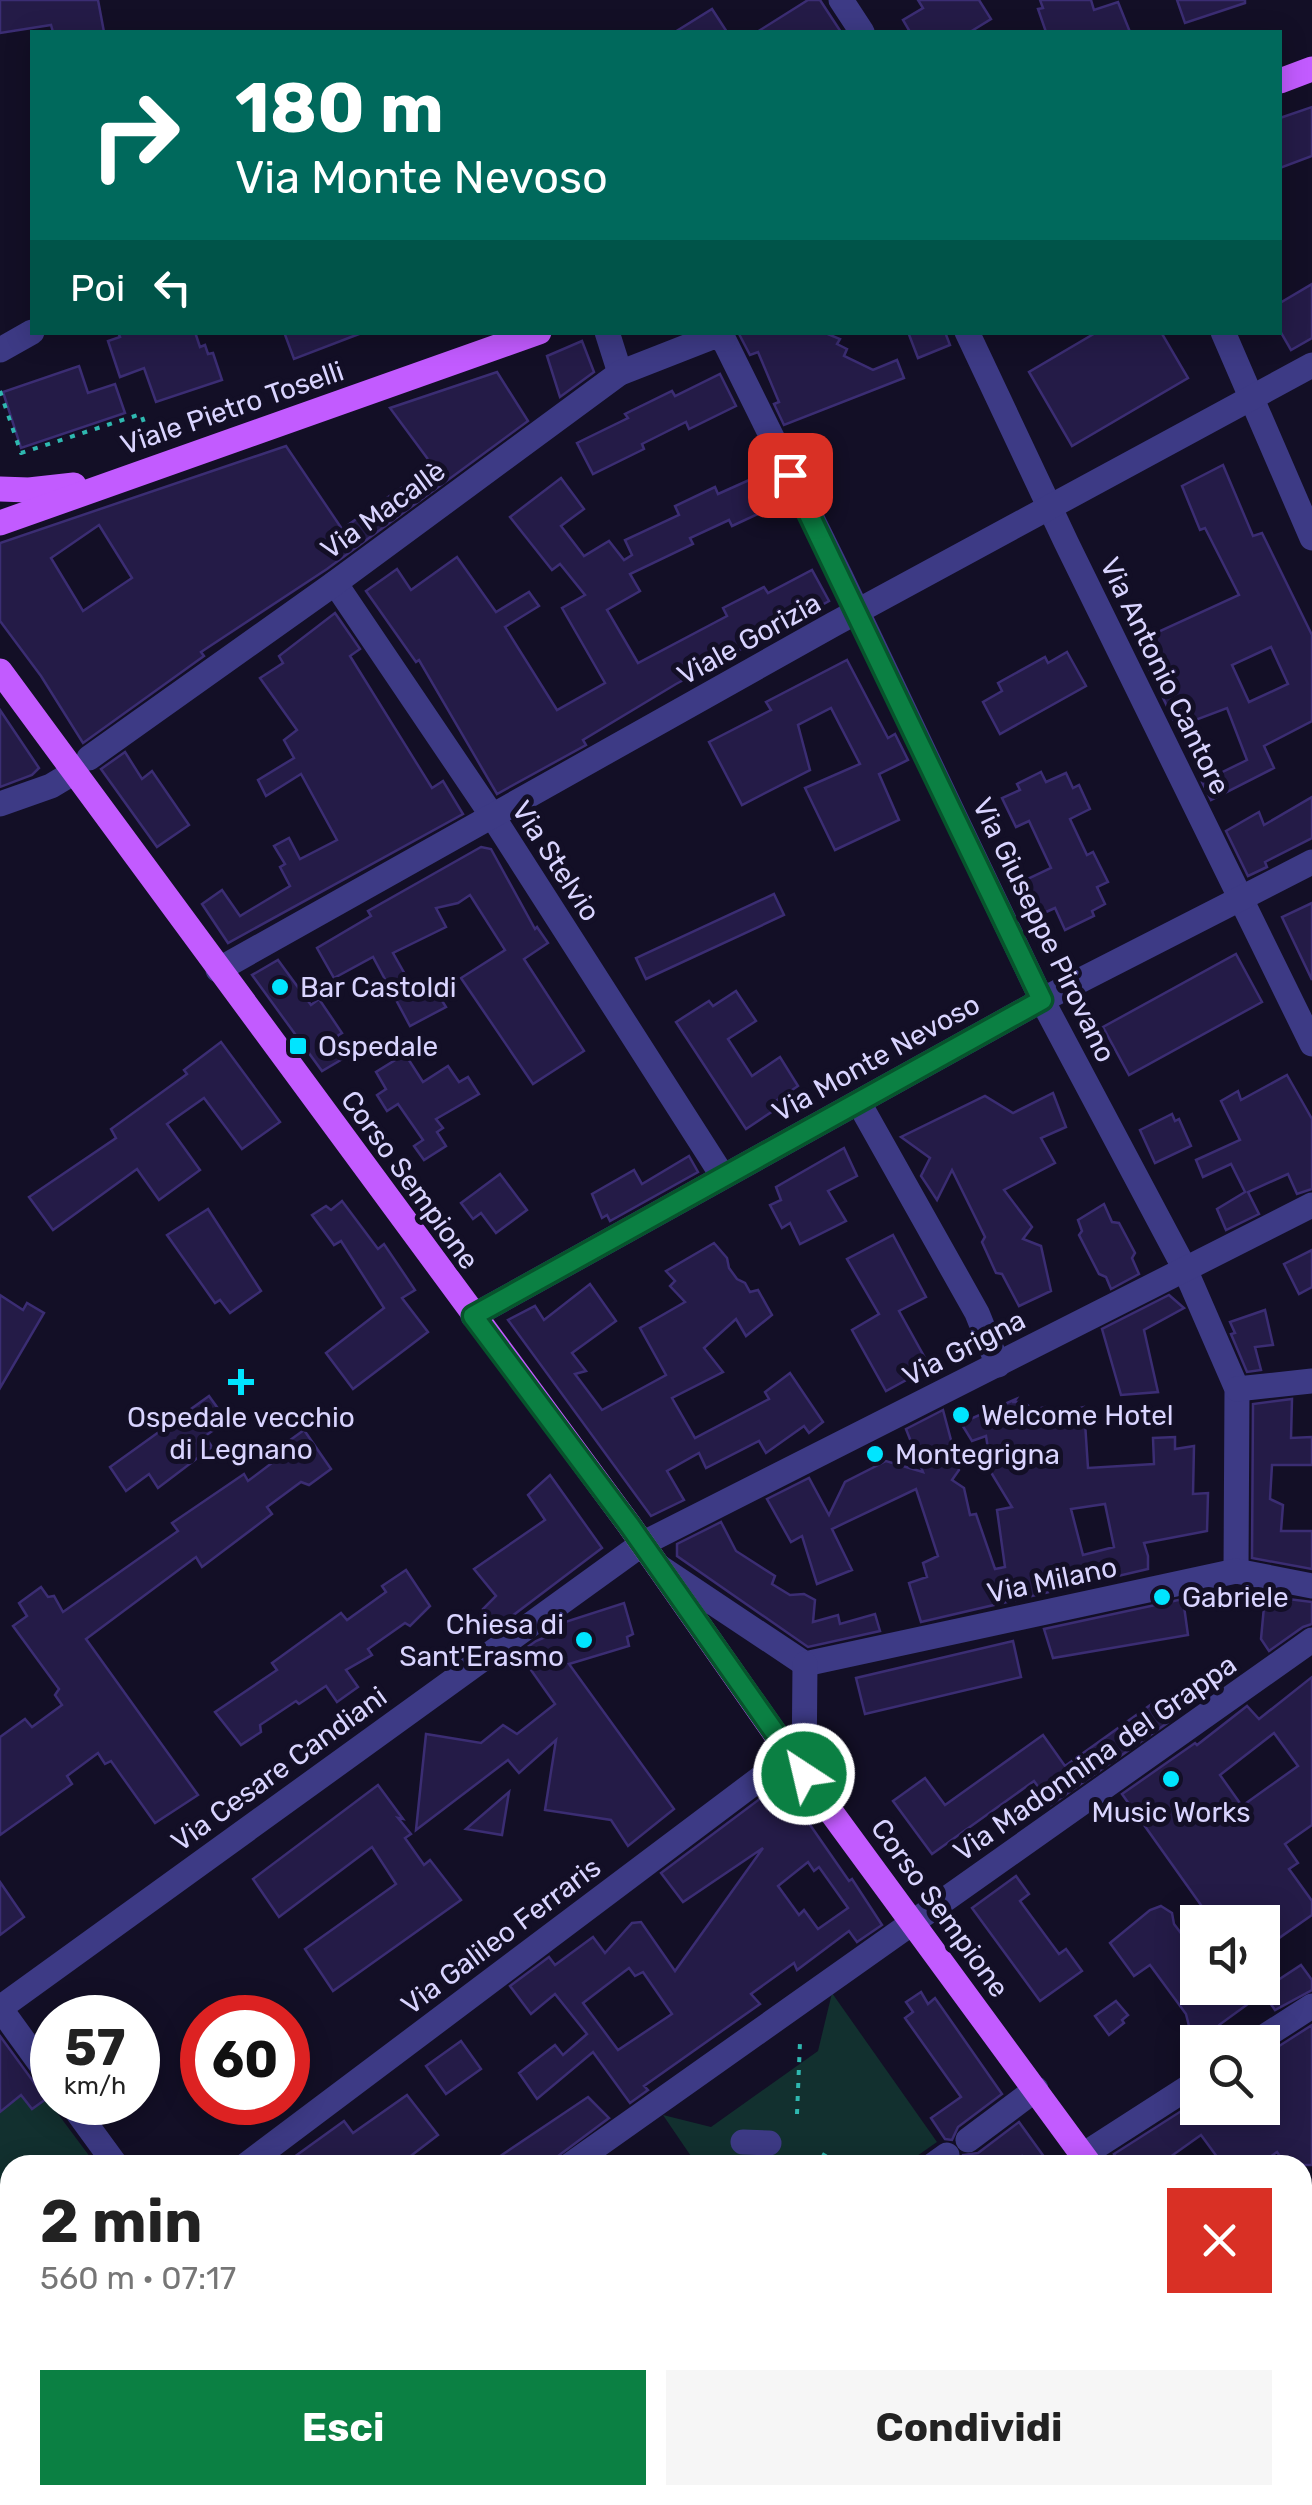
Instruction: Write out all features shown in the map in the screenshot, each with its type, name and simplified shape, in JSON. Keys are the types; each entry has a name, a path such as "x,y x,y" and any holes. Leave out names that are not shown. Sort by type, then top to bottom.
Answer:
{"main road":[{"path":"1282,80 1312,70"},
{"name":"Viale Pietro Toselli","path":"0,522 530,335"},
{"name":"Viale Pietro Toselli","path":"0,489 29,490 114,480"},
{"name":"Corso Sempione","path":"0,654 35,715"},
{"name":"Corso Sempione","path":"0,672 83,764 218,970 642,1544 1083,2155"}],"street":[{"path":"841,0 861,30"},
{"path":"0,350 30,333"},
{"path":"608,335 620,372"},
{"name":"Via Antonio Cantore","path":"968,335 1312,1044"},
{"path":"1223,335 1312,538"},
{"name":"Via Macallè","path":"0,804 51,786 83,764 620,372 712,336 722,336"},
{"name":"Via Giuseppe Pirovano","path":"722,336 1042,1000 1184,1267 1237,1389 1236,1571"},
{"name":"Viale Gorizia","path":"218,970 1049,507 1312,366"},
{"name":"Via Stelvio","path":"335,583 722,1175"},
{"name":"Via Monte Nevoso","path":"473,1316 1042,1000 1312,862"},
{"path":"859,1103 977,1313 998,1364"},
{"name":"Via Grigna","path":"642,1544 1312,1204"},
{"path":"1237,1389 1312,1381"},
{"name":"Via Cesare Candiani","path":"0,2008 642,1544"},
{"path":"658,1566 805,1664 798,1765"},
{"name":"Via Milano","path":"805,1664 1236,1571 1312,1586"},
{"name":"Via Madonnina del Grappa","path":"584,2155 1312,1640"},
{"name":"Via Galileo Ferraris","path":"260,2155 798,1765"},
{"path":"1280,2027 1312,2006"},
{"path":"0,2008 30,2050"},
{"path":"949,2153 1036,2090"},
{"path":"1094,2155 1180,2093"},
{"path":"87,2125 109,2155"}],"path":[{"path":"0,391 21,453 142,414 158,465"},
{"path":"797,2114 800,2042"}],"green space":[{"path":"832,1993 937,2142 918,2155 690,2155 663,2115 711,2127 818,2051"},
{"path":"0,2036 30,2076 30,2125 66,2125 89,2155 0,2155"}],"building":[{"path":"0,0 98,0 104,30 52,30 51,25 0,33"},
{"path":"808,0 820,0 840,30 760,30"},
{"path":"918,0 979,0 991,19 973,30 909,30 903,20 923,8"},
{"path":"1040,0 1091,0 1094,10 1118,2 1129,30 1045,30 1038,9 1043,8"},
{"path":"1177,0 1245,0 1245,3 1185,23"},
{"path":"712,9 726,30 678,30"},
{"path":"1312,107 1312,156 1282,167 1282,117"},
{"path":"1312,284 1312,338 1291,350 1282,334 1282,302"},
{"path":"196,335 200,347 205,345 208,354 213,353 222,380 156,402 144,368 120,377 108,341 120,337"},
{"path":"285,335 356,335 294,359"},
{"path":"740,335 830,335 840,339 837,344 847,349 844,356 873,370 897,360 904,378 784,425 774,404 779,402 758,352 750,355"},
{"path":"909,335 946,335 950,345 918,358"},
{"path":"1092,335 1163,335 1188,378 1072,446 1029,372"},
{"path":"582,341 594,372 560,397 547,356"},
{"path":"79,366 88,393 115,384 125,413 21,448 3,392"},
{"path":"497,372 528,421 327,569 201,652 204,656 83,743 0,621 0,543 286,446 342,529 433,466 390,408","holes":["99,525 132,578 83,611 51,558"]},
{"path":"720,374 736,406 689,429 686,422 642,444 644,449 593,474 577,443 672,391 675,396"},
{"path":"1223,465 1253,536 1262,533 1312,635 1312,721 1264,746 1274,768 1211,800 1202,782 1247,760 1227,708 1177,727 1136,642 1239,595 1205,528 1200,530 1182,486","holes":["1271,647 1288,684 1249,702 1232,665"]},
{"path":"756,477 771,508 732,526 729,520 690,538 693,544 630,574 640,591 607,610 638,663 727,616 723,608 764,587 768,593 812,570 829,601 782,627 779,621 744,639 747,646 676,684 583,740 586,745 497,794 419,660 416,662 366,591 397,569 411,590 457,557 496,612 529,592 539,606 505,627 557,710 605,683 562,608 585,595 560,564 552,570 510,517 561,478 584,509 561,526 584,556 609,541 624,560 632,555 625,540 679,515 675,506 715,487 718,494"},
{"path":"335,613 360,649 350,656 432,788 443,781 463,814 228,943 202,904 222,890 240,916 290,886 280,867 285,864 274,846 289,838 300,859 337,840 301,774 266,796 258,780 294,758 284,740 297,730 260,678 283,663 279,656"},
{"path":"1067,652 1086,686 1000,734 983,702 1002,691 998,683 1045,657 1048,663"},
{"path":"847,660 888,738 895,734 908,760 879,774 899,820 835,850 805,788 860,764 831,708 798,725 810,770 742,805 709,742 771,710 766,702"},
{"path":"0,710 39,768 32,775 0,787"},
{"path":"125,752 142,779 152,771 189,825 157,847 101,769"},
{"path":"1041,772 1046,782 1066,773 1073,788 1079,785 1090,809 1070,819 1087,855 1093,852 1108,882 1097,887 1105,904 1092,911 1094,916 1065,930 1055,908 1037,916 1021,882 1051,868 1029,821 1016,827 1002,798 1020,790 1017,784"},
{"path":"1312,797 1312,838 1265,862 1267,867 1248,876 1226,831 1259,812 1264,825"},
{"path":"481,847 491,849 535,929 548,943 524,959 584,1051 533,1084 461,978 505,950 470,895 458,903 436,908 446,927 393,953 419,999 436,991 446,1007 410,1026 373,957 334,978 317,948 371,916 368,911"},
{"path":"774,894 784,915 646,979 636,958"},
{"path":"1312,903 1312,980 1282,917"},
{"path":"1236,954 1262,1002 1129,1075 1103,1027"},
{"path":"278,960 311,1005 319,999 342,1033 337,1036 351,1054 322,1071 252,975"},
{"path":"736,991 756,1021 728,1039 752,1076 780,1057 798,1086 773,1103 776,1109 746,1129 676,1022 709,1001 713,1006"},
{"path":"221,1042 280,1122 242,1149 204,1098 167,1124 200,1170 159,1200 137,1169 53,1230 29,1197 116,1138 111,1129 187,1074 184,1070"},
{"path":"405,1054 423,1082 448,1066 459,1082 468,1077 479,1094 436,1119 443,1128 437,1132 446,1146 424,1160 414,1146 423,1140 398,1104 387,1111 377,1095 386,1089 376,1072"},
{"path":"1287,1075 1312,1119 1312,1189 1297,1194 1288,1174 1248,1192 1259,1214 1226,1230 1217,1209 1245,1192 1231,1164 1203,1177 1196,1160 1240,1140 1221,1101 1238,1091 1241,1100"},
{"path":"1053,1093 1066,1127 1041,1138 1055,1163 1004,1190 1032,1227 1023,1239 1041,1246 1051,1291 1019,1306 1002,1274 996,1273 982,1242 985,1237 952,1170 937,1200 921,1176 930,1158 901,1137 985,1096 1013,1113"},
{"path":"1172,1114 1175,1121 1179,1119 1191,1146 1155,1163 1140,1130"},
{"path":"844,1148 857,1176 828,1191 846,1221 800,1244 790,1223 782,1228 770,1205 781,1200 776,1187"},
{"path":"689,1156 698,1172 610,1221 607,1215 602,1218 592,1194 634,1170 642,1184"},
{"path":"500,1174 527,1210 496,1233 481,1213 473,1219 461,1203"},
{"path":"342,1201 378,1249 384,1244 415,1290 402,1298 428,1332 353,1389 326,1353 384,1308 341,1241 334,1245 312,1215 326,1206 331,1210"},
{"path":"1104,1204 1135,1253 1132,1258 1139,1274 1111,1289 1079,1235 1082,1231 1078,1220"},
{"path":"208,1209 261,1291 230,1313 220,1300 215,1303 167,1235"},
{"path":"893,1235 926,1297 899,1311 930,1367 886,1391 852,1330 879,1314 847,1259"},
{"path":"714,1243 737,1279 750,1292 758,1290 772,1315 746,1336 736,1319 704,1348 723,1372 672,1398 695,1438 769,1399 765,1392 790,1373 823,1422 809,1433 804,1426 766,1453 759,1441 706,1468 699,1453 667,1471 684,1500 651,1516 508,1320 535,1306 544,1320 590,1284 616,1321 572,1353 586,1371 575,1374 602,1410 666,1375 640,1328 685,1302 670,1286 675,1281 666,1271"},
{"path":"1312,1250 1312,1287 1299,1294 1284,1264"},
{"path":"0,1295 23,1310 27,1303 44,1313 0,1388"},
{"path":"1169,1295 1184,1308 1144,1330 1158,1392 1121,1395 1102,1329"},
{"path":"1265,1310 1273,1345 1255,1347 1261,1370 1247,1372 1230,1322"},
{"path":"209,1396 227,1421 205,1436 212,1447 158,1488 149,1474 126,1491 110,1467"},
{"path":"1016,1399 1014,1402 1024,1402 1033,1410 1045,1407 1046,1416 1084,1407 1088,1468 1154,1464 1153,1438 1175,1437 1175,1449 1194,1446 1193,1494 1208,1493 1207,1531 1144,1543 1148,1569 921,1622 909,1583 927,1577 923,1563 938,1556 916,1489 832,1529 852,1570 817,1584 802,1536 791,1542 767,1499 809,1478 829,1515 845,1482 886,1461 923,1472 906,1429 943,1410 959,1470 952,1480 964,1488 970,1515 976,1514 995,1569 1005,1567 997,1510 1012,1507 992,1474 986,1436 972,1441 961,1423","holes":["1105,1504 1114,1547 1083,1555 1071,1509"]},
{"path":"1292,1399 1291,1438 1312,1437 1312,1465 1272,1465 1270,1499 1283,1505 1281,1531 1312,1531 1312,1569 1252,1558 1253,1404"},
{"path":"304,1430 331,1469 309,1485 301,1482 267,1507 272,1514 202,1567 196,1557 86,1639 198,1795 155,1823 111,1761 105,1764 98,1753 67,1776 72,1784 0,1835 0,1737 25,1719 32,1727 62,1705 55,1695 59,1689 13,1626 27,1616 19,1603 41,1587 48,1597 54,1596 63,1612 178,1531 172,1523 244,1474 248,1481 285,1453 282,1446"},
{"path":"550,1475 602,1548 499,1626 483,1609 496,1596 474,1569 545,1520 528,1495"},
{"path":"721,1522 736,1551 775,1576 772,1584 790,1595 804,1594 815,1600 813,1622 838,1615 840,1624 875,1614 880,1631 808,1647 677,1556 677,1544"},
{"path":"406,1570 430,1606 410,1626 405,1623 368,1649 372,1655 346,1670 358,1687 337,1702 326,1686 260,1725 261,1732 241,1745 215,1712 277,1670 272,1663 341,1613 347,1620 386,1592 382,1586"},
{"path":"1265,1596 1312,1602 1312,1624 1269,1651 1261,1639"},
{"path":"1183,1599 1188,1635 1053,1658 1044,1629"},
{"path":"624,1603 633,1634 627,1637 629,1646 569,1664 674,1809 628,1846 611,1820 545,1810 556,1740 519,1773 508,1760 416,1830 426,1734 481,1743 503,1725 517,1734 555,1704 519,1653 564,1629 562,1623"},
{"path":"1013,1641 1021,1677 865,1714 856,1678"},
{"path":"1312,1677 1312,1825 1285,1844 1298,1863 1289,1869 1312,1901 1312,1915 1280,1937 1280,1905 1201,1905 1122,1794 1197,1745 1247,1706 1259,1719","holes":["1274,1733 1298,1766 1242,1806 1220,1775"]},
{"path":"1156,1701 1173,1719 1051,1805 1034,1781 932,1854 893,1801 925,1778 945,1805 1043,1735 1065,1766"},
{"path":"781,1783 882,1925 857,1942 849,1931 797,1970 794,1963 751,1994 760,2004 644,2086 648,2090 630,2103 593,2052 537,2099 519,2073 555,2045 563,2055 587,2034 555,1994 531,2014 510,1986 549,1957 555,1965 593,1937 605,1953 632,1923 641,1922 675,1971 763,1848 683,1902 661,1873","holes":["808,1862 814,1871 819,1867 848,1908 818,1929 804,1910 799,1915 778,1886","629,1968 635,1976 643,1972 672,2014 618,2050 583,2003"]},
{"path":"378,1785 403,1819 398,1818 411,1834 405,1838 424,1865 430,1860 461,1900 333,1991 305,1949 396,1884 372,1847 279,1917 253,1879"},
{"path":"509,1792 502,1835 466,1829"},
{"path":"1016,1876 1029,1894 1020,1901 1059,1954 1066,1949 1082,1971 1040,2001 972,1908"},
{"path":"0,1882 24,1917 0,1935"},
{"path":"1161,1906 1172,1913 1180,1932 1180,2005 1246,2005 1219,2025 1189,2025 1186,2014 1150,1965 1134,1976 1110,1943 1150,1910"},
{"path":"1301,1965 1312,1980 1312,1990 1275,2010 1271,2005 1280,2005 1280,1979"},
{"path":"921,1992 928,2004 935,1998 1002,2094 958,2127 952,2140 945,2139 931,2118 961,2097 905,2018 913,2012 906,2002"},
{"path":"1116,2001 1128,2015 1109,2035 1095,2016"},
{"path":"1312,2025 1312,2155 1216,2155 1201,2135 1173,2155 1114,2154 1180,2112 1180,2125 1280,2125 1280,2045"},
{"path":"0,2036 30,2077 30,2106 21,2095 0,2112"},
{"path":"461,2041 481,2069 446,2094 426,2066"},
{"path":"407,2095 438,2135 412,2155 297,2155 344,2121 353,2133"},
{"path":"588,2097 609,2118 559,2155 502,2155"},
{"path":"1019,2122 1043,2155 963,2155 978,2153"}],"place":[{"name":"Bar Castoldi","path":"280,987"},
{"name":"Ospedale","path":"298,1046"},
{"name":"Ospedale vecchio di Legnano","path":"241,1382"},
{"name":"Welcome Hotel","path":"961,1415"},
{"name":"Montegrigna","path":"875,1454"},
{"name":"Gabriele","path":"1162,1597"},
{"name":"Chiesa di Sant'Erasmo","path":"584,1640"},
{"name":"Music Works","path":"1171,1779"}],"route":[{"path":"790,475 1042,1000 473,1316 630,1526 804,1774"}]}
